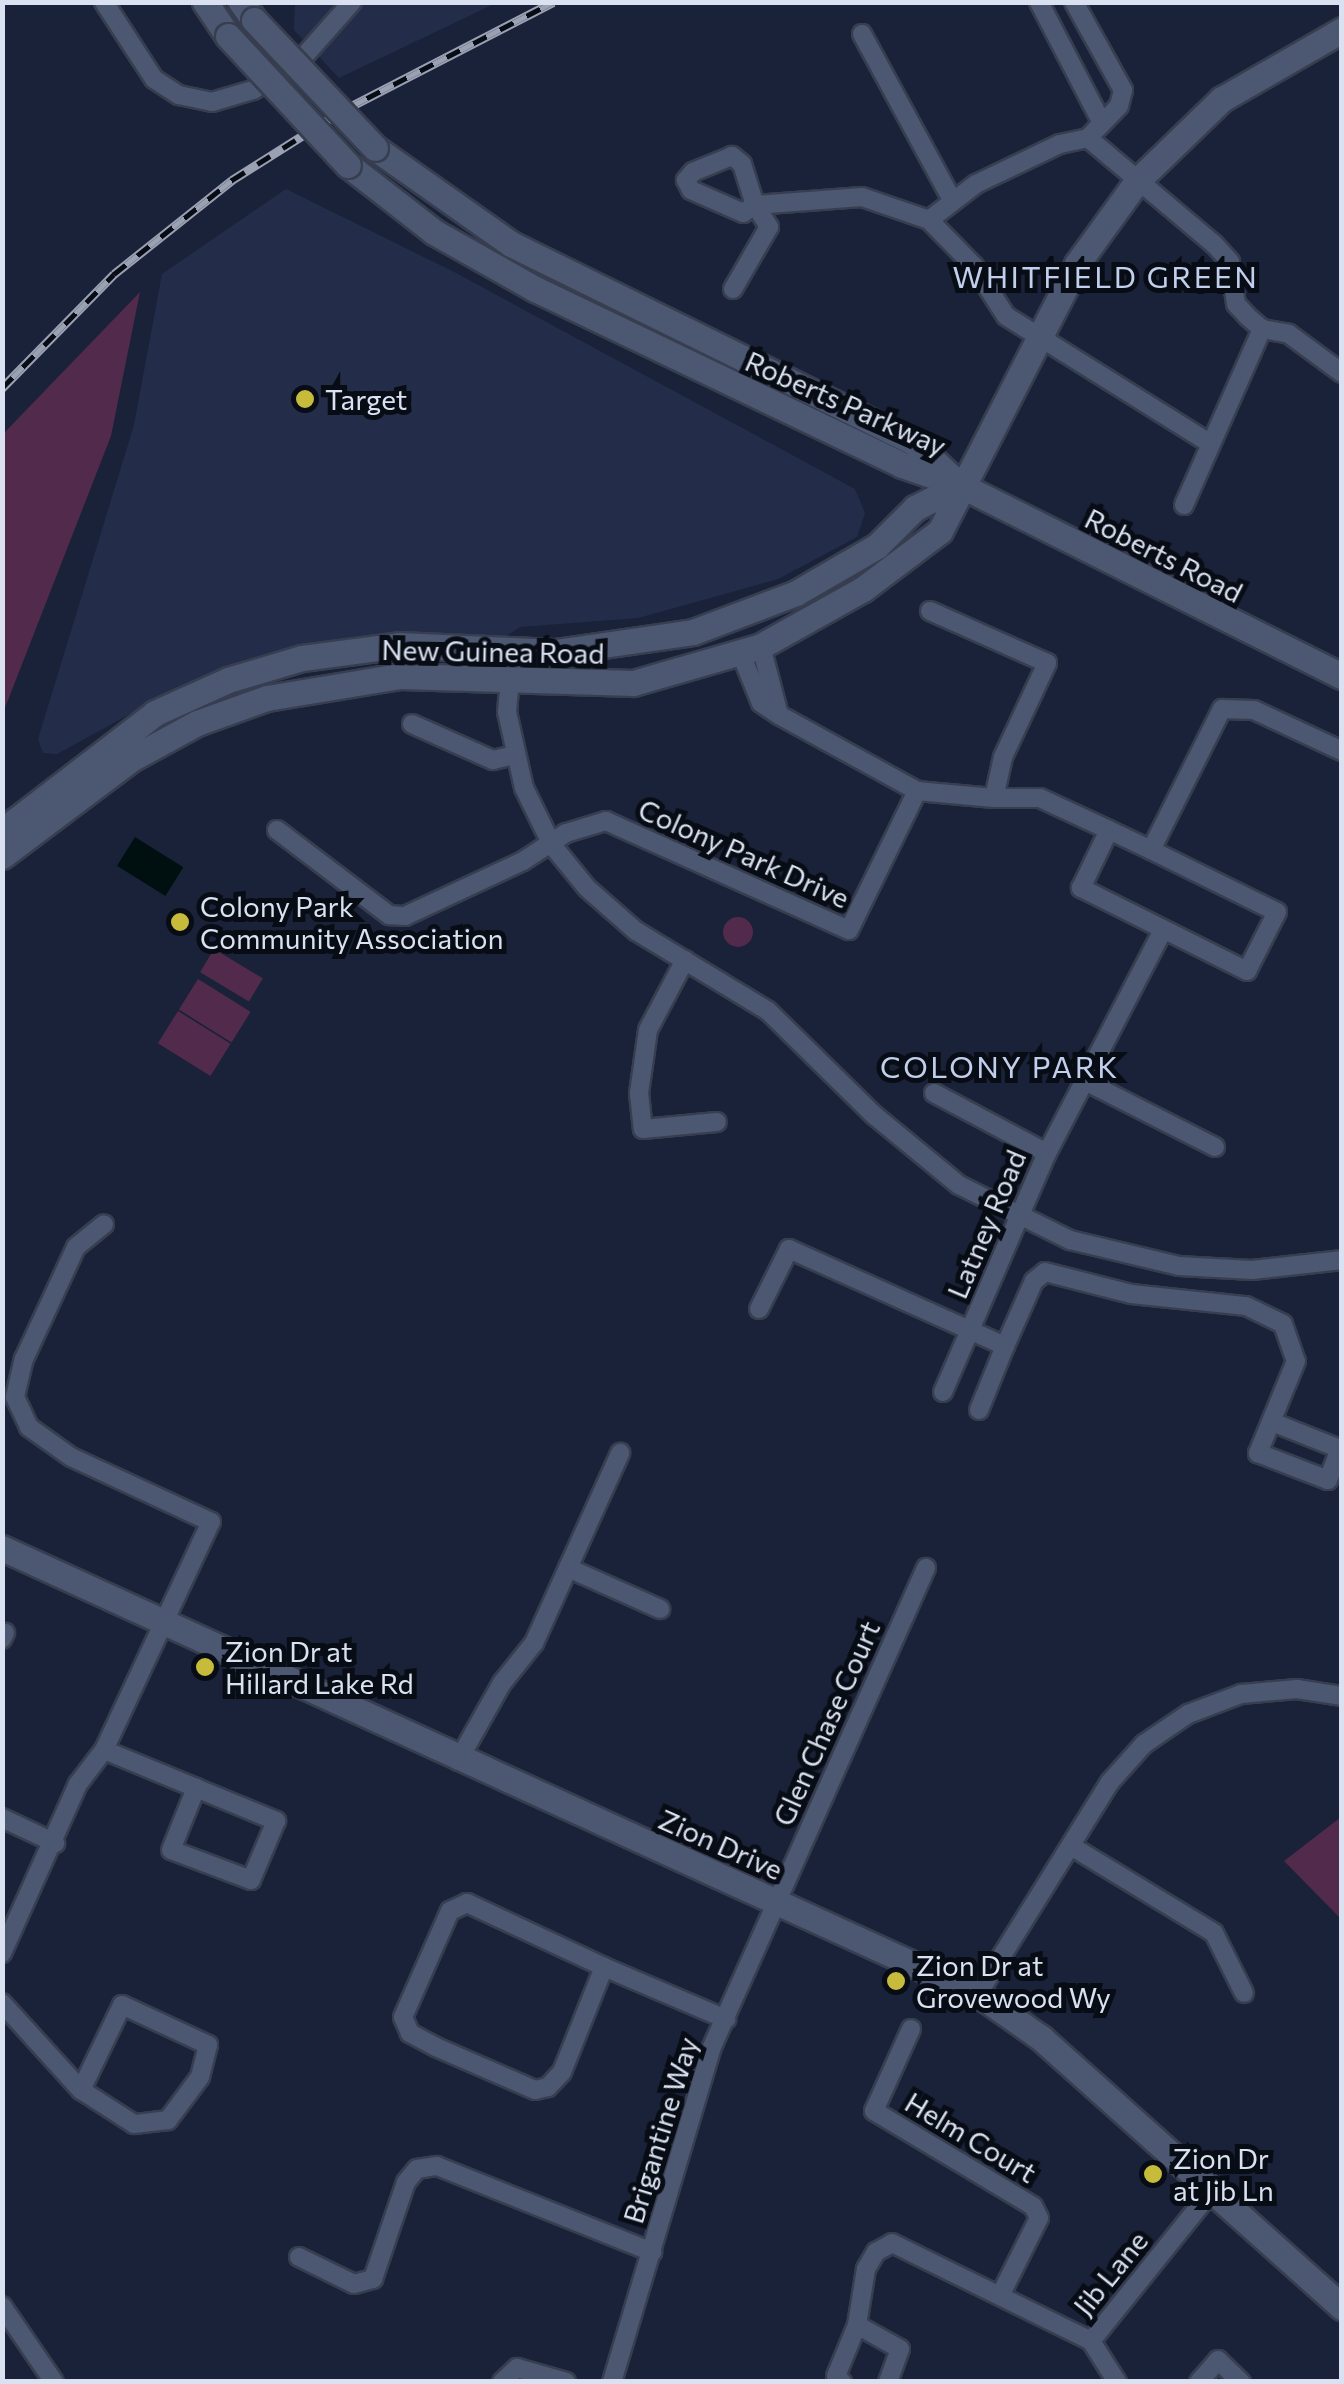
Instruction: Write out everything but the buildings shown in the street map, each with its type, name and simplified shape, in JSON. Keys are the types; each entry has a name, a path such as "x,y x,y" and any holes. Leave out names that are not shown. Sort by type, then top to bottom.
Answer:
{"main road":[{"name":"Roberts Parkway","path":"205,2 228,36 348,165 434,232 534,290 902,465 960,485"},
{"name":"Roberts Parkway","path":"248,12 375,148 511,244 914,442 960,485"},
{"name":"New Guinea Road","path":"2,856 98,780 223,713 342,681 509,678 633,683 751,650 863,588 932,539 1077,264 1137,181 1222,99 1342,30"},
{"name":"New Guinea Road","path":"2,831 156,713 228,680 302,658 399,645 513,652 632,645 744,616 877,546 914,508 960,485"},
{"name":"Roberts Road","path":"960,485 1342,676"},
{"name":"Zion Drive","path":"2,1548 458,1760 978,1994 1041,2038 1342,2308"}],"street":[{"path":"104,2 154,79 179,95 212,102 253,90 299,62 352,2"},
{"path":"1039,2 1100,119"},
{"path":"929,220 952,200 1060,144 1088,138 1100,119 1119,106 1123,90 1074,2"},
{"path":"862,34 952,200"},
{"path":"1088,138 1230,262 1236,304 1262,329 1289,334 1342,373"},
{"path":"733,290 770,227 755,204 862,197 929,220 974,266 1006,316 1209,443"},
{"path":"1184,504 1262,329"},
{"path":"930,611 1046,663 1003,757 994,798"},
{"path":"751,650 762,704 917,791 1040,798 1109,830 1151,850 1277,912 1247,971 1081,888 1109,830"},
{"path":"513,652 509,678 515,755 552,844 610,910 768,1010 912,1149 1022,1220 1105,1251 1179,1266 1252,1270 1342,1260"},
{"path":"1151,850 1222,709 1254,710 1342,751"},
{"path":"412,724 493,760 515,755"},
{"name":"Colony Park Drive","path":"276,830 390,915 406,916 552,844 583,824 606,821 790,909 848,930 917,791"},
{"name":"Latney Road","path":"943,1392 1022,1220 1046,1152 1163,930"},
{"path":"685,960 648,1030 639,1093 644,1129 717,1122"},
{"path":"1083,1080 1214,1146"},
{"path":"934,1094 1046,1152"},
{"path":"2,1953 55,1844 78,1784 104,1750 168,1624 211,1522 71,1457 29,1427 16,1397 24,1359 76,1247 104,1224"},
{"path":"759,1309 789,1249 1005,1346"},
{"path":"979,1410 1034,1282 1045,1272 1131,1294 1266,1311 1294,1344 1296,1362 1272,1422"},
{"path":"458,1760 502,1682 534,1642 620,1453"},
{"path":"568,1568 660,1609"},
{"name":"Glen Chase Court","path":"777,1901 926,1568"},
{"path":"978,1994 1126,1762 1188,1714 1266,1690 1342,1696"},
{"path":"104,1750 276,1821 251,1880 171,1850 196,1788"},
{"path":"2,1818 55,1844"},
{"path":"1071,1846 1214,1933 1244,1993"},
{"name":"Brigantine Way","path":"612,2382 726,2019 777,1901"},
{"path":"604,1967 562,2072 548,2087 535,2090 436,2046 410,2033 403,2017 450,1911 467,1903 726,2019"},
{"path":"2,2004 80,2090 134,2124 168,2120 200,2077 208,2045 122,2005 80,2090"},
{"name":"Helm Court","path":"912,2029 874,2111 1033,2206 1039,2218 1001,2294"},
{"path":"299,2257 354,2284 373,2279 406,2182 417,2169 437,2166 652,2252"},
{"name":"Jib Lane","path":"1091,2341 1210,2193"},
{"path":"842,2382 836,2376 856,2325 866,2269 876,2252 892,2243 1091,2341 1118,2382"},
{"path":"2,2306 54,2382"},
{"path":"856,2325 900,2349 888,2382"},
{"path":"1199,2382 1218,2360 1241,2382"},
{"path":"502,2382 517,2368 566,2382"}],"shaded area":[{"path":"295,3 496,3 339,78 294,30"},
{"path":"286,189 456,273 855,489 865,513 857,537 778,579 638,618 520,627 506,636 405,633 294,646 181,686 57,754 43,753 38,739 134,425 162,274"},
{"path":"140,292 111,436 3,713 3,434"},
{"path":"135,837 183,867 165,896 117,866"},
{"path":"738,917 752,926 753,932 744,946 738,947 724,938 723,932 732,918"},
{"path":"214,949 263,978 249,1002 200,972"},
{"path":"198,979 251,1012 232,1042 179,1010"},
{"path":"178,1011 231,1044 210,1076 158,1043"},
{"path":"1341,1817 1341,1919 1284,1861"}],"railway":[{"path":"2,388 114,274 232,180 340,112 553,2"}],"place":[{"name":"Target","path":"305,399"},
{"name":"Colony Park Community Association","path":"180,922"},
{"name":"Zion Dr at Hillard Lake Rd","path":"205,1667"},
{"name":"Zion Dr at Grovewood Wy","path":"896,1981"},
{"name":"Zion Dr at Jib Ln","path":"1153,2174"}],"district":[{"name":"WHITFIELD GREEN","path":"1106,276"},
{"name":"COLONY PARK","path":"1000,1066"}]}
